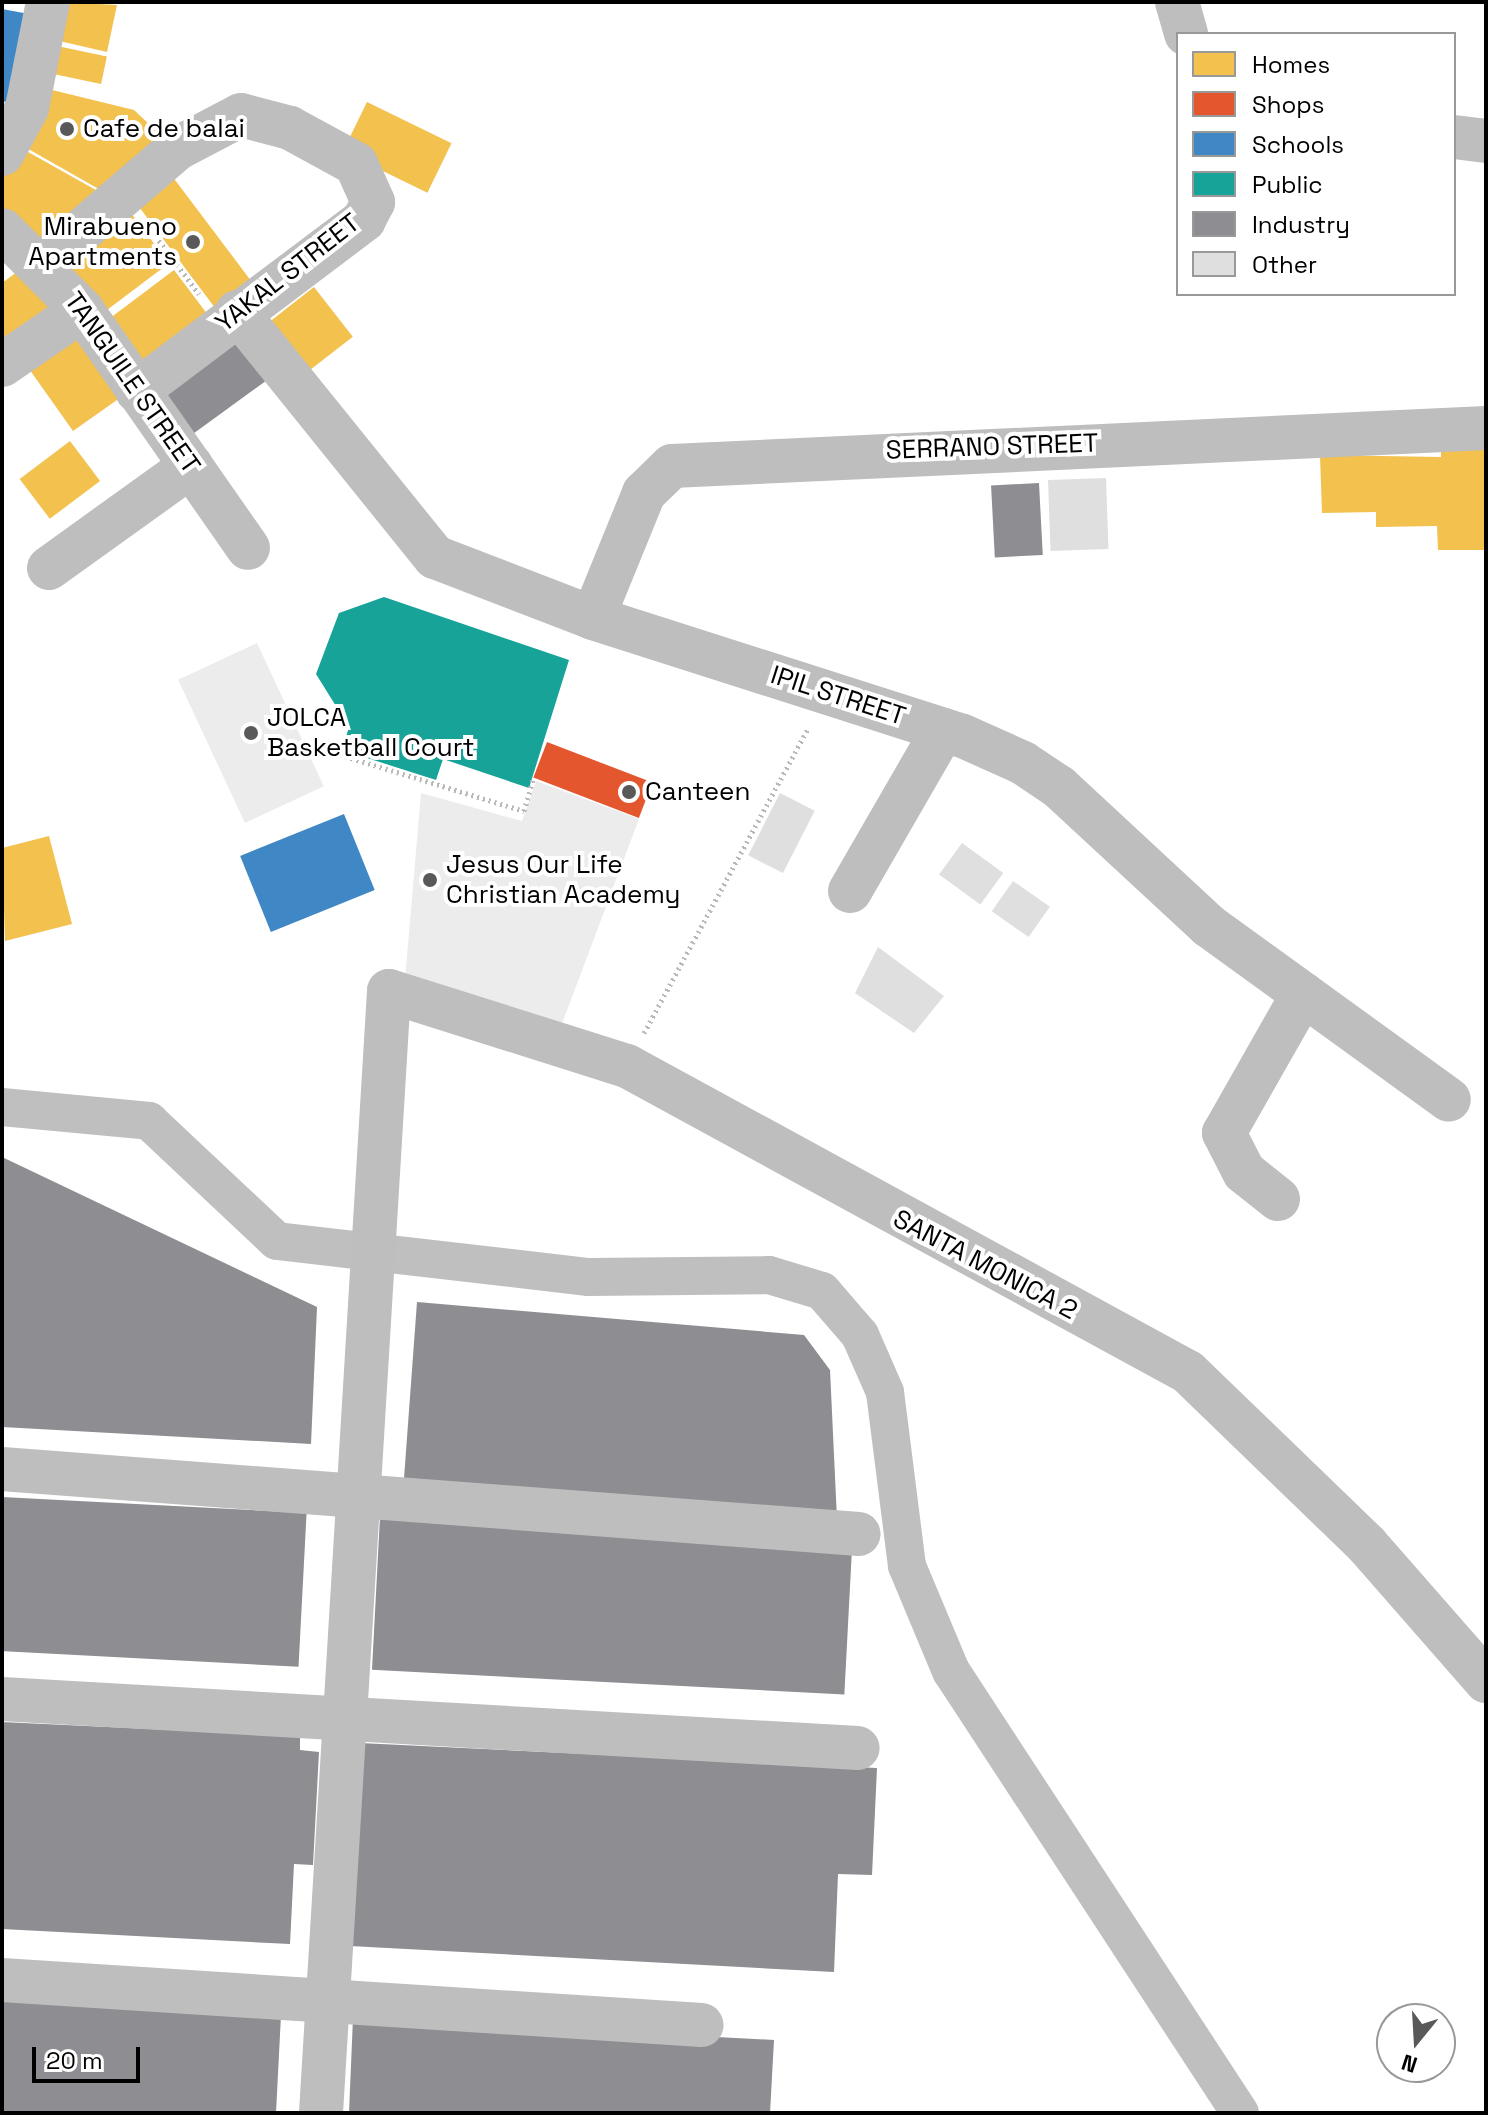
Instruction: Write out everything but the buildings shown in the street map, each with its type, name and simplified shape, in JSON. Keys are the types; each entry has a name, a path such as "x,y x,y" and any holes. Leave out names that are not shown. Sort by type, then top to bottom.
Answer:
{"street":[{"path":"2,154 27,108 48,2"},
{"path":"1177,2 1185,32"},
{"name":"YAKAL STREET","path":"43,264 178,148 241,115 290,128 356,164 373,202 364,220 223,309 137,391"},
{"path":"1456,137 1486,141"},
{"name":"TANGUILE STREET","path":"2,230 43,264 82,310 248,548"},
{"name":"IPIL STREET","path":"223,309 435,557 593,618 943,730 1059,787 1209,926 1449,1100"},
{"path":"2,365 82,310"},
{"name":"SERRANO STREET","path":"593,618 644,493 672,466 1486,428"},
{"path":"49,568 191,466"},
{"path":"850,891 943,730"},
{"name":"SANTA MONICA 2","path":"359,1497 389,991 627,1066 1188,1372 1367,1545 1486,1681"},
{"path":"1278,1199 1244,1172 1224,1133 1303,994"},
{"path":"2,1469 859,1534"},
{"path":"321,2113 359,1497"},
{"path":"2,1699 858,1748"},
{"path":"2,1980 328,1997 702,2025"}],"path":[{"path":"137,211 223,309"},
{"path":"627,1066 827,693"},
{"path":"328,751 524,811 533,779"}],"shaded area":[{"name":"JOLCA Basketball Court","path":"257,643 324,786 245,823 178,680"},
{"path":"536,781 639,819 560,1029 405,979 421,793 522,821"}],"waterway":[{"path":"2,1107 149,1121 277,1241 589,1277 769,1275 822,1291 860,1335 885,1392 907,1566 951,1671 1240,2113"}],"place":[{"name":"Cafe de balai","path":"67,129"},
{"name":"Mirabueno Apartments","path":"193,242"},
{"name":"JOLCA Basketball Court","path":"251,733"},
{"name":"Canteen","path":"629,792"},
{"name":"Jesus Our Life Christian Academy","path":"430,880"}]}
